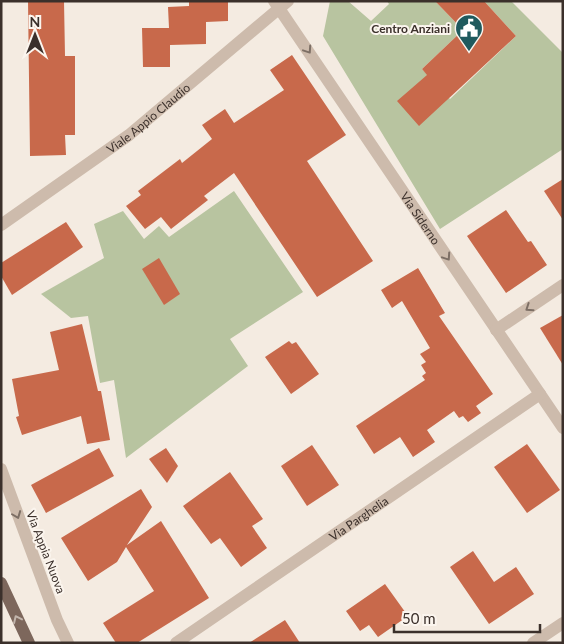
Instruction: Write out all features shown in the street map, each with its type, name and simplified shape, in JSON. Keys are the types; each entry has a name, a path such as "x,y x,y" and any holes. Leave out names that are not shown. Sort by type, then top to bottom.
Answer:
{"main road":[{"path":"1,583 28,643"}],"street":[{"name":"Viale Appio Claudio","path":"1,225 129,135 281,4"},
{"name":"Via Siderno","path":"281,4 496,330 563,428"},
{"path":"496,330 563,285"},
{"name":"Via Parghelia","path":"176,643 540,394"},
{"name":"Via Appia Nuova","path":"1,469 57,620 68,643"},
{"path":"533,643 563,623"}],"green space":[{"path":"330,1 348,1 371,21 389,4 387,1 435,1 463,30 422,69 450,99 516,36 484,1 511,1 563,53 563,149 440,229 323,36"},
{"path":"234,191 303,292 230,339 248,366 126,458 114,380 100,383 88,316 71,318 41,294 104,258 94,224 123,211 144,239 159,226 169,237"}],"building":[{"path":"28,1 64,1 65,56 75,56 75,135 65,135 66,155 30,156"},
{"path":"189,1 228,1 228,21 206,22 206,44 170,45 170,67 143,67 142,28 169,28 168,7 189,6"},
{"name":"Centro Anziani","path":"435,1 484,1 516,36 419,126 397,101 427,75 422,69 463,30"},
{"path":"292,55 346,135 307,161 373,261 317,297 234,173 204,196 208,200 171,229 161,217 145,229 126,206 141,195 138,191 180,159 182,163 212,139 202,125 225,109 234,123 284,90 270,70"},
{"path":"563,179 563,220 544,191"},
{"path":"506,210 528,242 531,241 547,265 506,293 467,236"},
{"path":"66,222 83,247 12,295 1,276 1,263"},
{"path":"159,258 180,294 164,305 142,269"},
{"path":"418,268 445,313 439,316 493,394 476,406 481,413 468,422 463,416 459,418 454,411 427,430 435,442 413,457 400,437 374,454 356,426 425,380 422,376 426,373 421,365 426,362 420,354 430,348 402,301 392,308 381,290"},
{"path":"563,315 563,365 540,328"},
{"path":"82,324 98,391 101,391 110,440 87,444 81,416 22,435 16,417 19,416 12,379 59,370 50,332"},
{"path":"289,341 292,344 296,342 319,374 291,394 265,357"},
{"path":"527,444 560,490 527,513 494,467"},
{"path":"312,445 339,485 307,506 281,466"},
{"path":"99,448 114,476 46,513 31,485"},
{"path":"166,448 178,466 167,483 149,459"},
{"path":"230,472 263,519 252,526 267,548 241,567 220,538 211,544 183,506"},
{"path":"141,489 152,507 127,545 161,521 209,598 137,643 116,643 103,623 154,591 126,547 117,562 88,581 61,538"},
{"path":"473,551 494,582 516,567 534,594 489,624 450,567"},
{"path":"385,584 408,616 378,637 369,625 360,631 346,611"},
{"path":"285,620 300,643 249,643"}],"place":[{"name":"Centro Anziani","path":"469,52"}]}
